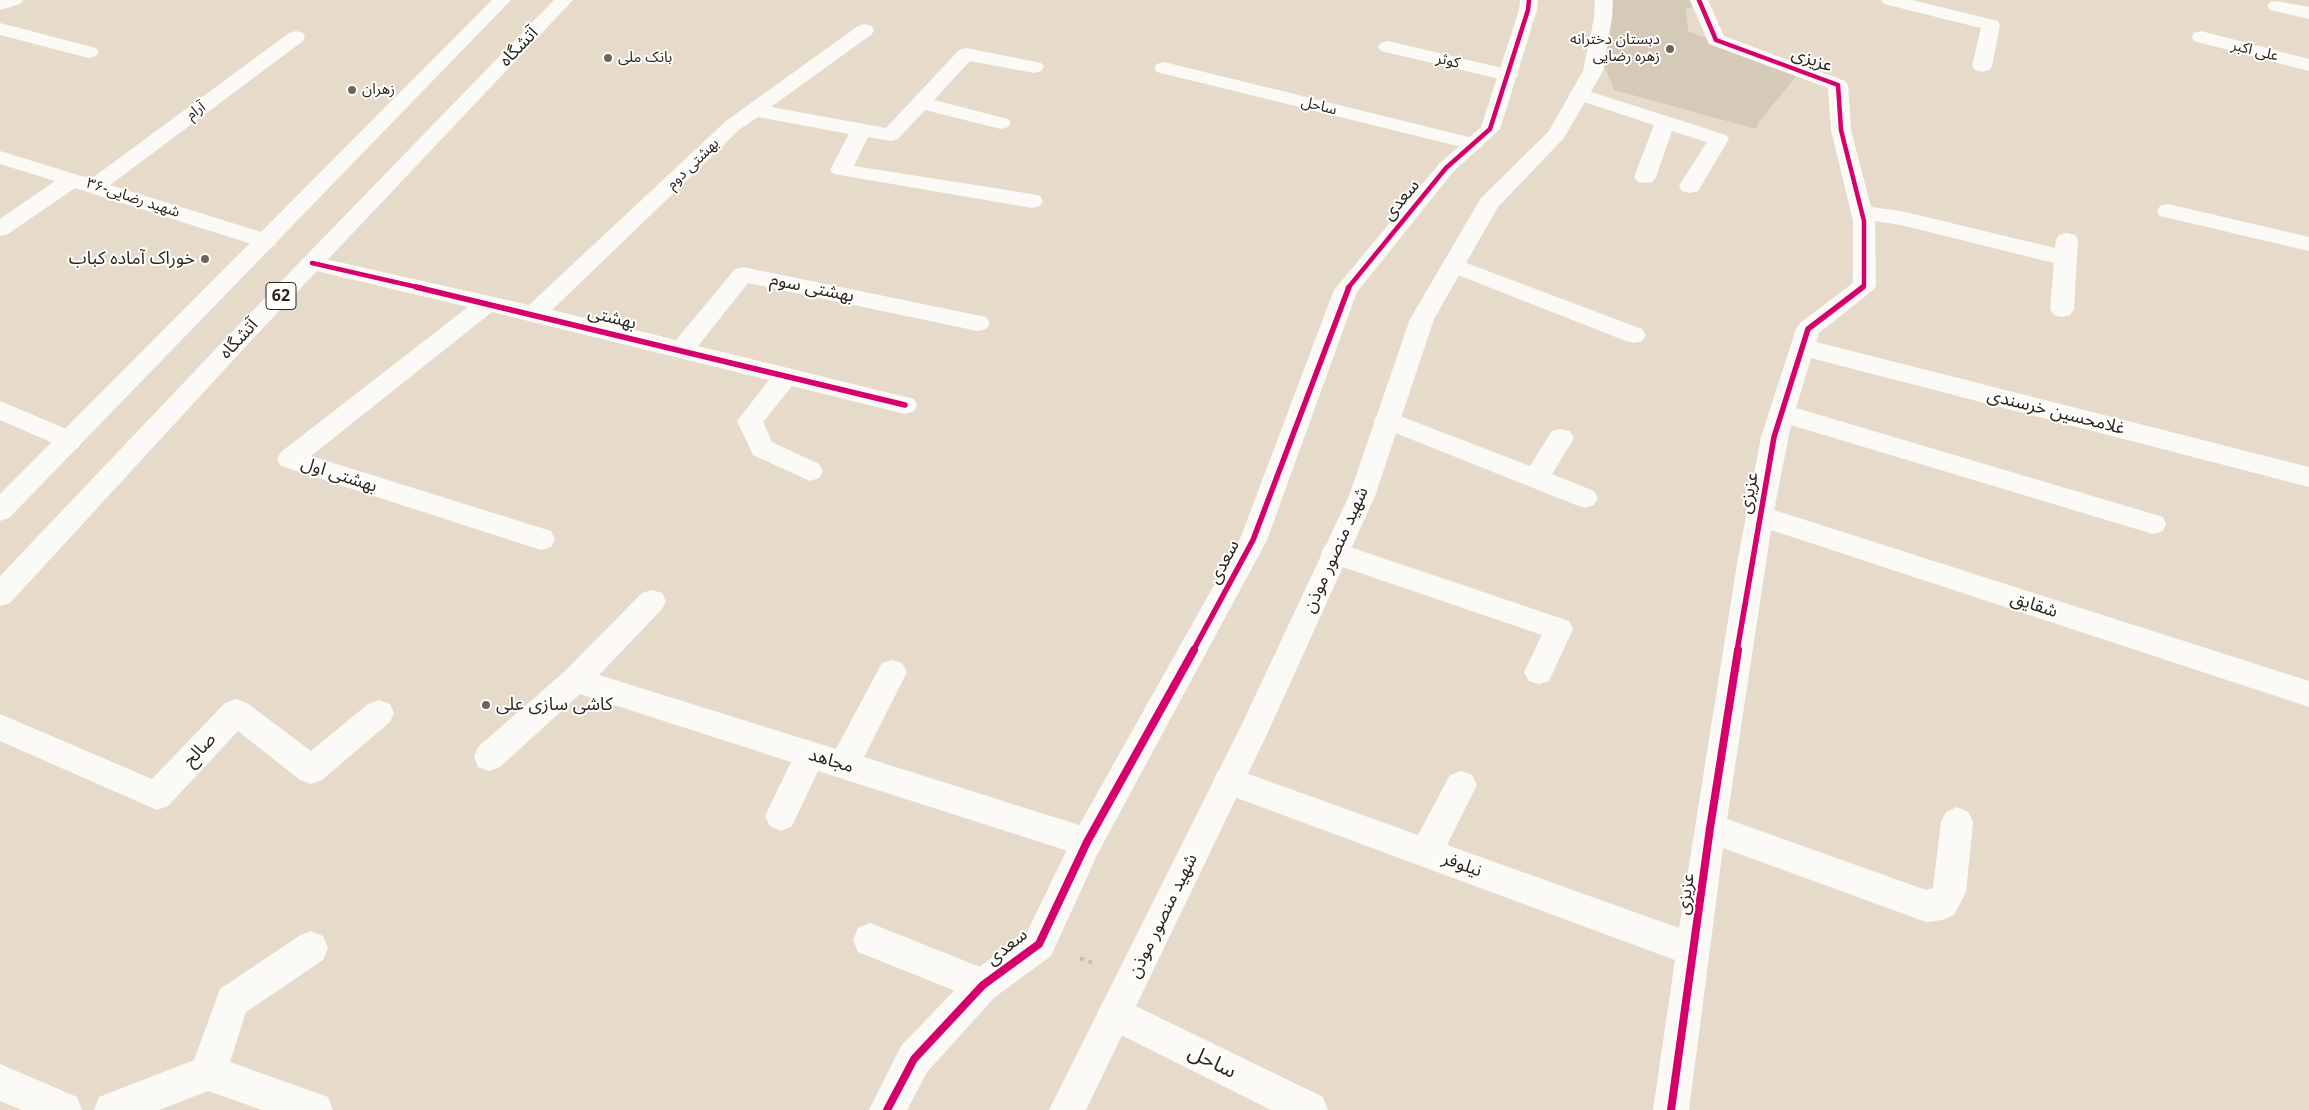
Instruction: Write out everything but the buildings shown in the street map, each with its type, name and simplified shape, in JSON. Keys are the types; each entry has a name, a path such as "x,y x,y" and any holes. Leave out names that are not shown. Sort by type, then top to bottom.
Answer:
{"street":[{"path":"0,5 14,0"},
{"path":"0,511 502,0"},
{"name":"آتشگاه","path":"0,595 312,263 564,0"},
{"name":"سعدی","path":"888,1110 914,1058 983,985 1039,944 1087,842 1168,699 1253,540 1346,290 1446,168 1490,129 1528,10 1529,0"},
{"name":"شهید منصور موذن","path":"1067,1110 1229,780 1362,496 1422,319 1489,203 1557,134 1593,71 1603,18 1604,0"},
{"name":"عزیزی","path":"1671,1110 1710,828 1759,516 1774,438 1808,329 1864,286 1864,221 1841,130 1838,85 1716,40 1699,0"},
{"path":"1890,0 1991,25 1982,66"},
{"path":"2276,6 2309,13"},
{"path":"0,30 89,52"},
{"name":"بهشتی دوم","path":"534,314 734,124 865,30"},
{"name":"آرام","path":"95,186 296,37"},
{"name":"علی اکبر","path":"2201,37 2309,65"},
{"name":"کوثر","path":"1388,46 1508,75"},
{"path":"754,110 891,135 966,54 1034,67"},
{"name":"ساحل","path":"1164,68 1474,144"},
{"path":"1579,94 1719,139 1690,186"},
{"path":"920,103 1001,123"},
{"path":"1645,177 1666,122"},
{"path":"862,129 840,170 1032,201"},
{"name":"۳۶-شهید رضایی","path":"0,157 266,241"},
{"path":"0,229 73,179"},
{"path":"2168,211 2309,244"},
{"path":"1862,212 2066,248 2062,309"},
{"name":"بهشتی","path":"312,263 534,314 905,405"},
{"path":"1453,265 1634,335"},
{"name":"بهشتی سوم","path":"681,350 743,274 978,322"},
{"name":"بهشتی اول","path":"487,304 290,459 541,539"},
{"name":"غلامحسین خرسندی","path":"1802,347 2309,477"},
{"path":"786,376 750,421 762,448 810,470"},
{"path":"0,410 69,442"},
{"path":"1782,412 2153,524"},
{"path":"1387,420 1585,498"},
{"path":"1534,478 1560,438"},
{"name":"شقایق","path":"1759,516 2309,694"},
{"path":"1335,553 1559,629 1539,672"},
{"path":"489,757 575,680 652,601"},
{"path":"844,765 892,672"},
{"name":"مجاهد","path":"575,680 1087,842"},
{"name":"صالح","path":"0,727 157,796 236,712 311,770 379,713"},
{"path":"781,816 810,754"},
{"name":"نیلوفر","path":"1229,780 1694,950"},
{"path":"1426,852 1461,785"},
{"path":"1710,828 1926,906 1942,904 1950,892 1957,822"},
{"path":"870,940 983,985"},
{"path":"208,1073 232,1001 311,948"},
{"name":"ساحل","path":"1115,1014 1310,1110"},
{"path":"112,1110 144,1104 208,1073 315,1110"},
{"path":"0,1082 64,1110"}],"path":[{"path":"1039,944 1133,977"}],"shaded area":[{"name":"دبستان دخترانه زهره رضایی","path":"1612,0 1691,0 1693,4 1691,8 1686,8 1688,31 1798,74 1758,123 1756,129 1614,90 1605,67"}],"cycle path":[{"path":"887,1110 914,1059 983,985 1039,944 1087,842 1163,707 1253,540 1346,290 1446,168 1490,129 1528,10 1529,0"},
{"path":"1671,1110 1710,828 1751,564 1774,437 1808,329 1864,286 1864,221 1841,130 1838,85 1716,40 1699,0"},
{"path":"312,263 534,314 905,405"}],"place":[{"name":"دبستان دخترانه زهره رضایی","path":"1670,49"},
{"name":"بانک ملی","path":"608,58"},
{"name":"زهران","path":"352,90"},
{"name":"خوراک آماده کباب","path":"205,259"},
{"name":"کاشی سازی علی","path":"486,705"}]}
